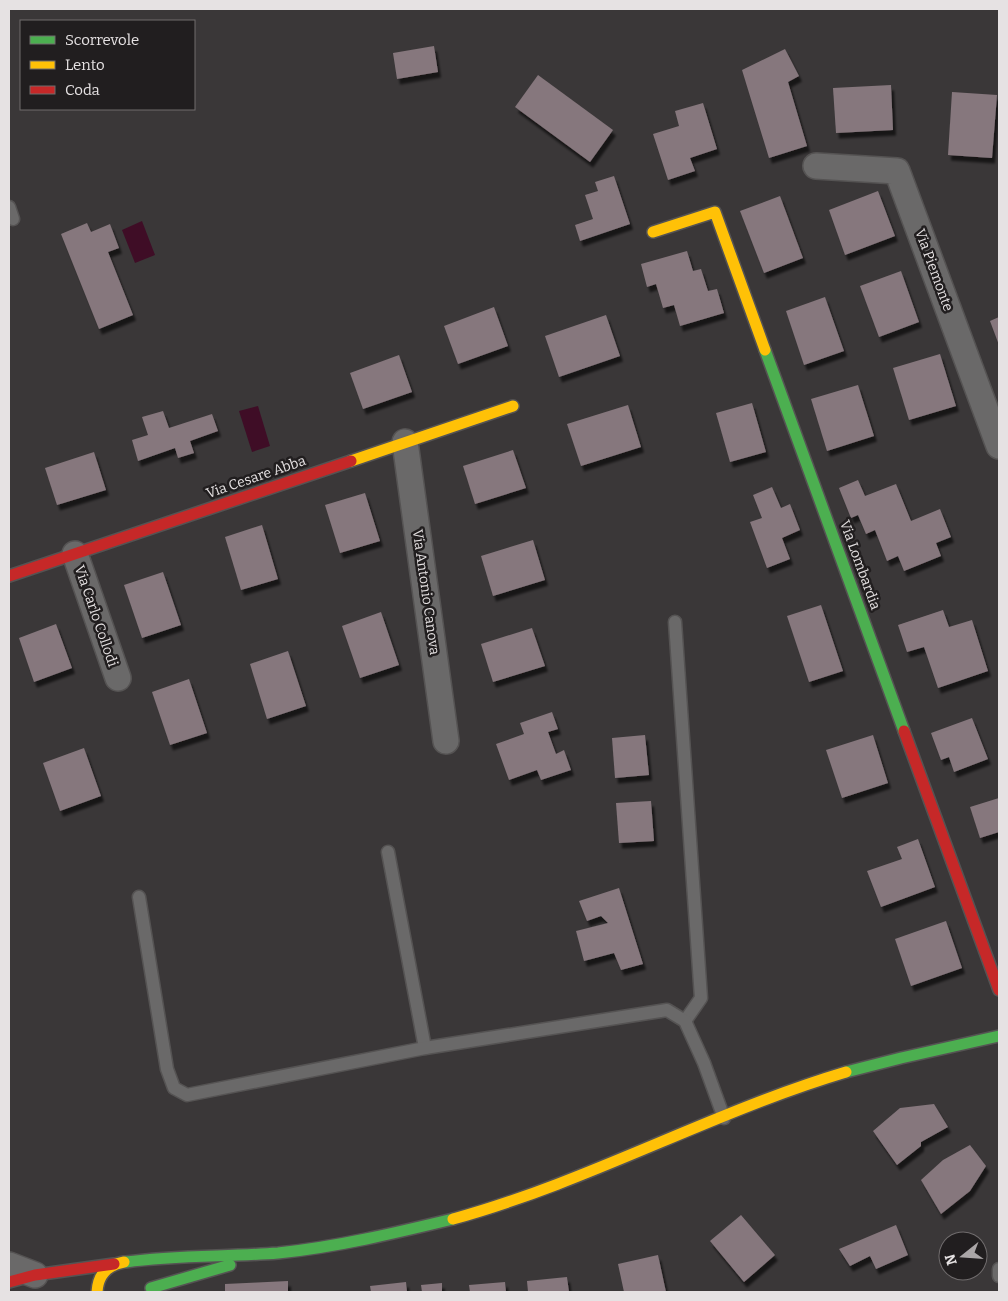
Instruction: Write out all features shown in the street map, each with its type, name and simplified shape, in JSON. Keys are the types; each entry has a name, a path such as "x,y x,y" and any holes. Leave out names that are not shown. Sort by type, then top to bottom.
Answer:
{"street":[{"name":"Via Piemonte","path":"816,166 897,171 999,446"},
{"name":"Via Lombardia","path":"653,232 715,212 999,990"},
{"name":"Via Cesare Abba","path":"9,576 513,406"},
{"name":"Via Antonio Canova","path":"405,442 446,741"},
{"name":"Via Carlo Collodi","path":"75,554 118,678"},
{"path":"9,1282 35,1275 159,1257 275,1253 342,1244 405,1230 520,1198 803,1086 851,1070 999,1036"},
{"path":"126,1262 137,1265 151,1285 275,1253"},
{"path":"97,1292 100,1276 114,1264"},
{"path":"9,1265 35,1275"},
{"path":"190,1286 196,1274"}],"lane":[{"path":"675,622 701,998 685,1021"},
{"path":"388,852 425,1048"},
{"path":"139,896 167,1069 174,1088 187,1095 425,1048 667,1010 685,1021 704,1062 724,1118"},
{"path":"999,1269 999,1276"}],"shaded area":[{"path":"142,221 155,255 135,263 122,230"},
{"path":"258,406 270,446 252,452 239,411"}],"building":[{"path":"434,46 438,72 397,79 393,53"},
{"path":"785,49 799,76 788,82 807,146 769,158 742,70"},
{"path":"538,75 613,130 590,162 515,107"},
{"path":"891,85 893,130 836,133 833,88"},
{"path":"952,92 997,95 992,158 948,155"},
{"path":"703,103 717,149 690,158 695,171 668,180 653,134 679,126 675,111"},
{"path":"614,176 630,224 580,241 575,225 593,219 585,195 598,191 595,182"},
{"path":"878,191 895,236 845,255 829,210"},
{"path":"780,196 803,258 764,273 740,211"},
{"path":"87,223 91,232 110,224 119,248 108,252 133,315 99,329 61,234"},
{"path":"687,251 693,271 701,269 708,291 717,289 724,313 680,326 674,305 663,308 656,284 647,287 641,264"},
{"path":"901,271 919,322 879,337 860,286"},
{"path":"825,297 844,351 804,365 786,311"},
{"path":"494,307 508,346 458,364 444,326"},
{"path":"606,315 620,356 559,377 545,336"},
{"path":"999,317 999,345 990,321"},
{"path":"940,354 956,406 909,420 893,368"},
{"path":"399,355 412,392 363,409 350,373"},
{"path":"858,385 874,436 827,451 811,399"},
{"path":"752,403 766,452 730,462 716,413"},
{"path":"628,405 641,447 581,466 567,424"},
{"path":"163,411 169,428 212,414 218,431 190,441 194,453 178,458 175,448 138,461 132,440 148,435 142,417"},
{"path":"513,450 526,488 475,504 463,466"},
{"path":"94,452 106,490 57,505 45,468"},
{"path":"858,480 865,496 896,484 911,521 940,509 951,537 936,543 941,556 904,571 898,556 887,561 875,530 866,534 858,515 851,518 839,488"},
{"path":"772,487 781,508 790,504 800,530 782,538 790,559 767,568 750,522 762,518 753,495"},
{"path":"365,493 380,541 340,553 325,505"},
{"path":"262,525 278,579 241,590 225,537"},
{"path":"533,540 545,580 493,596 481,556"},
{"path":"163,572 181,625 142,638 124,585"},
{"path":"821,605 843,671 809,682 787,616"},
{"path":"943,610 949,627 972,620 988,671 938,688 924,647 907,652 898,625"},
{"path":"381,612 399,665 360,678 342,626"},
{"path":"56,624 72,668 34,682 19,638"},
{"path":"532,628 545,666 493,682 481,644"},
{"path":"288,651 306,706 267,719 250,664"},
{"path":"189,679 207,733 170,745 152,692"},
{"path":"552,712 558,729 548,732 556,754 564,750 571,770 541,780 537,770 509,780 496,744 524,734 520,723"},
{"path":"972,718 988,759 954,772 949,757 941,760 931,733"},
{"path":"645,735 649,775 615,778 612,738"},
{"path":"873,735 888,783 842,798 826,750"},
{"path":"84,748 101,796 60,811 43,763"},
{"path":"999,798 999,832 980,838 970,807"},
{"path":"651,801 654,841 619,843 616,803"},
{"path":"918,839 935,887 881,907 867,871 902,859 897,847"},
{"path":"619,888 643,964 621,970 614,953 584,961 576,931 608,923 601,916 587,921 579,901"},
{"path":"946,921 962,968 911,986 895,939"},
{"path":"934,1104 948,1127 921,1142 921,1146 897,1165 873,1131 900,1108"},
{"path":"970,1145 986,1166 970,1191 941,1214 921,1180 943,1160"},
{"path":"741,1215 775,1255 744,1282 710,1241"},
{"path":"896,1225 908,1255 876,1269 870,1256 850,1266 839,1249"},
{"path":"658,1255 666,1292 624,1292 618,1264"},
{"path":"567,1277 569,1292 528,1292 527,1281"},
{"path":"288,1281 288,1292 225,1292 225,1284"},
{"path":"406,1282 407,1292 371,1292 370,1286"},
{"path":"505,1282 506,1292 470,1292 469,1285"},
{"path":"442,1283 442,1292 422,1292 421,1285"}],"traffic: fast":[{"path":"765,350 904,731"},
{"path":"846,1072 999,1036"},
{"path":"126,1262 164,1258 278,1253 366,1239 453,1219"},
{"path":"151,1288 230,1265"}],"traffic: slow":[{"path":"653,232 715,212 765,350"},
{"path":"351,461 513,406"},
{"path":"453,1219 553,1186 747,1107 796,1088 846,1072"},
{"path":"97,1292 99,1281 104,1272 108,1268 124,1262"}],"traffic: jam":[{"path":"9,576 351,461"},
{"path":"904,731 999,990"},
{"path":"9,1282 35,1275 114,1264"}]}
